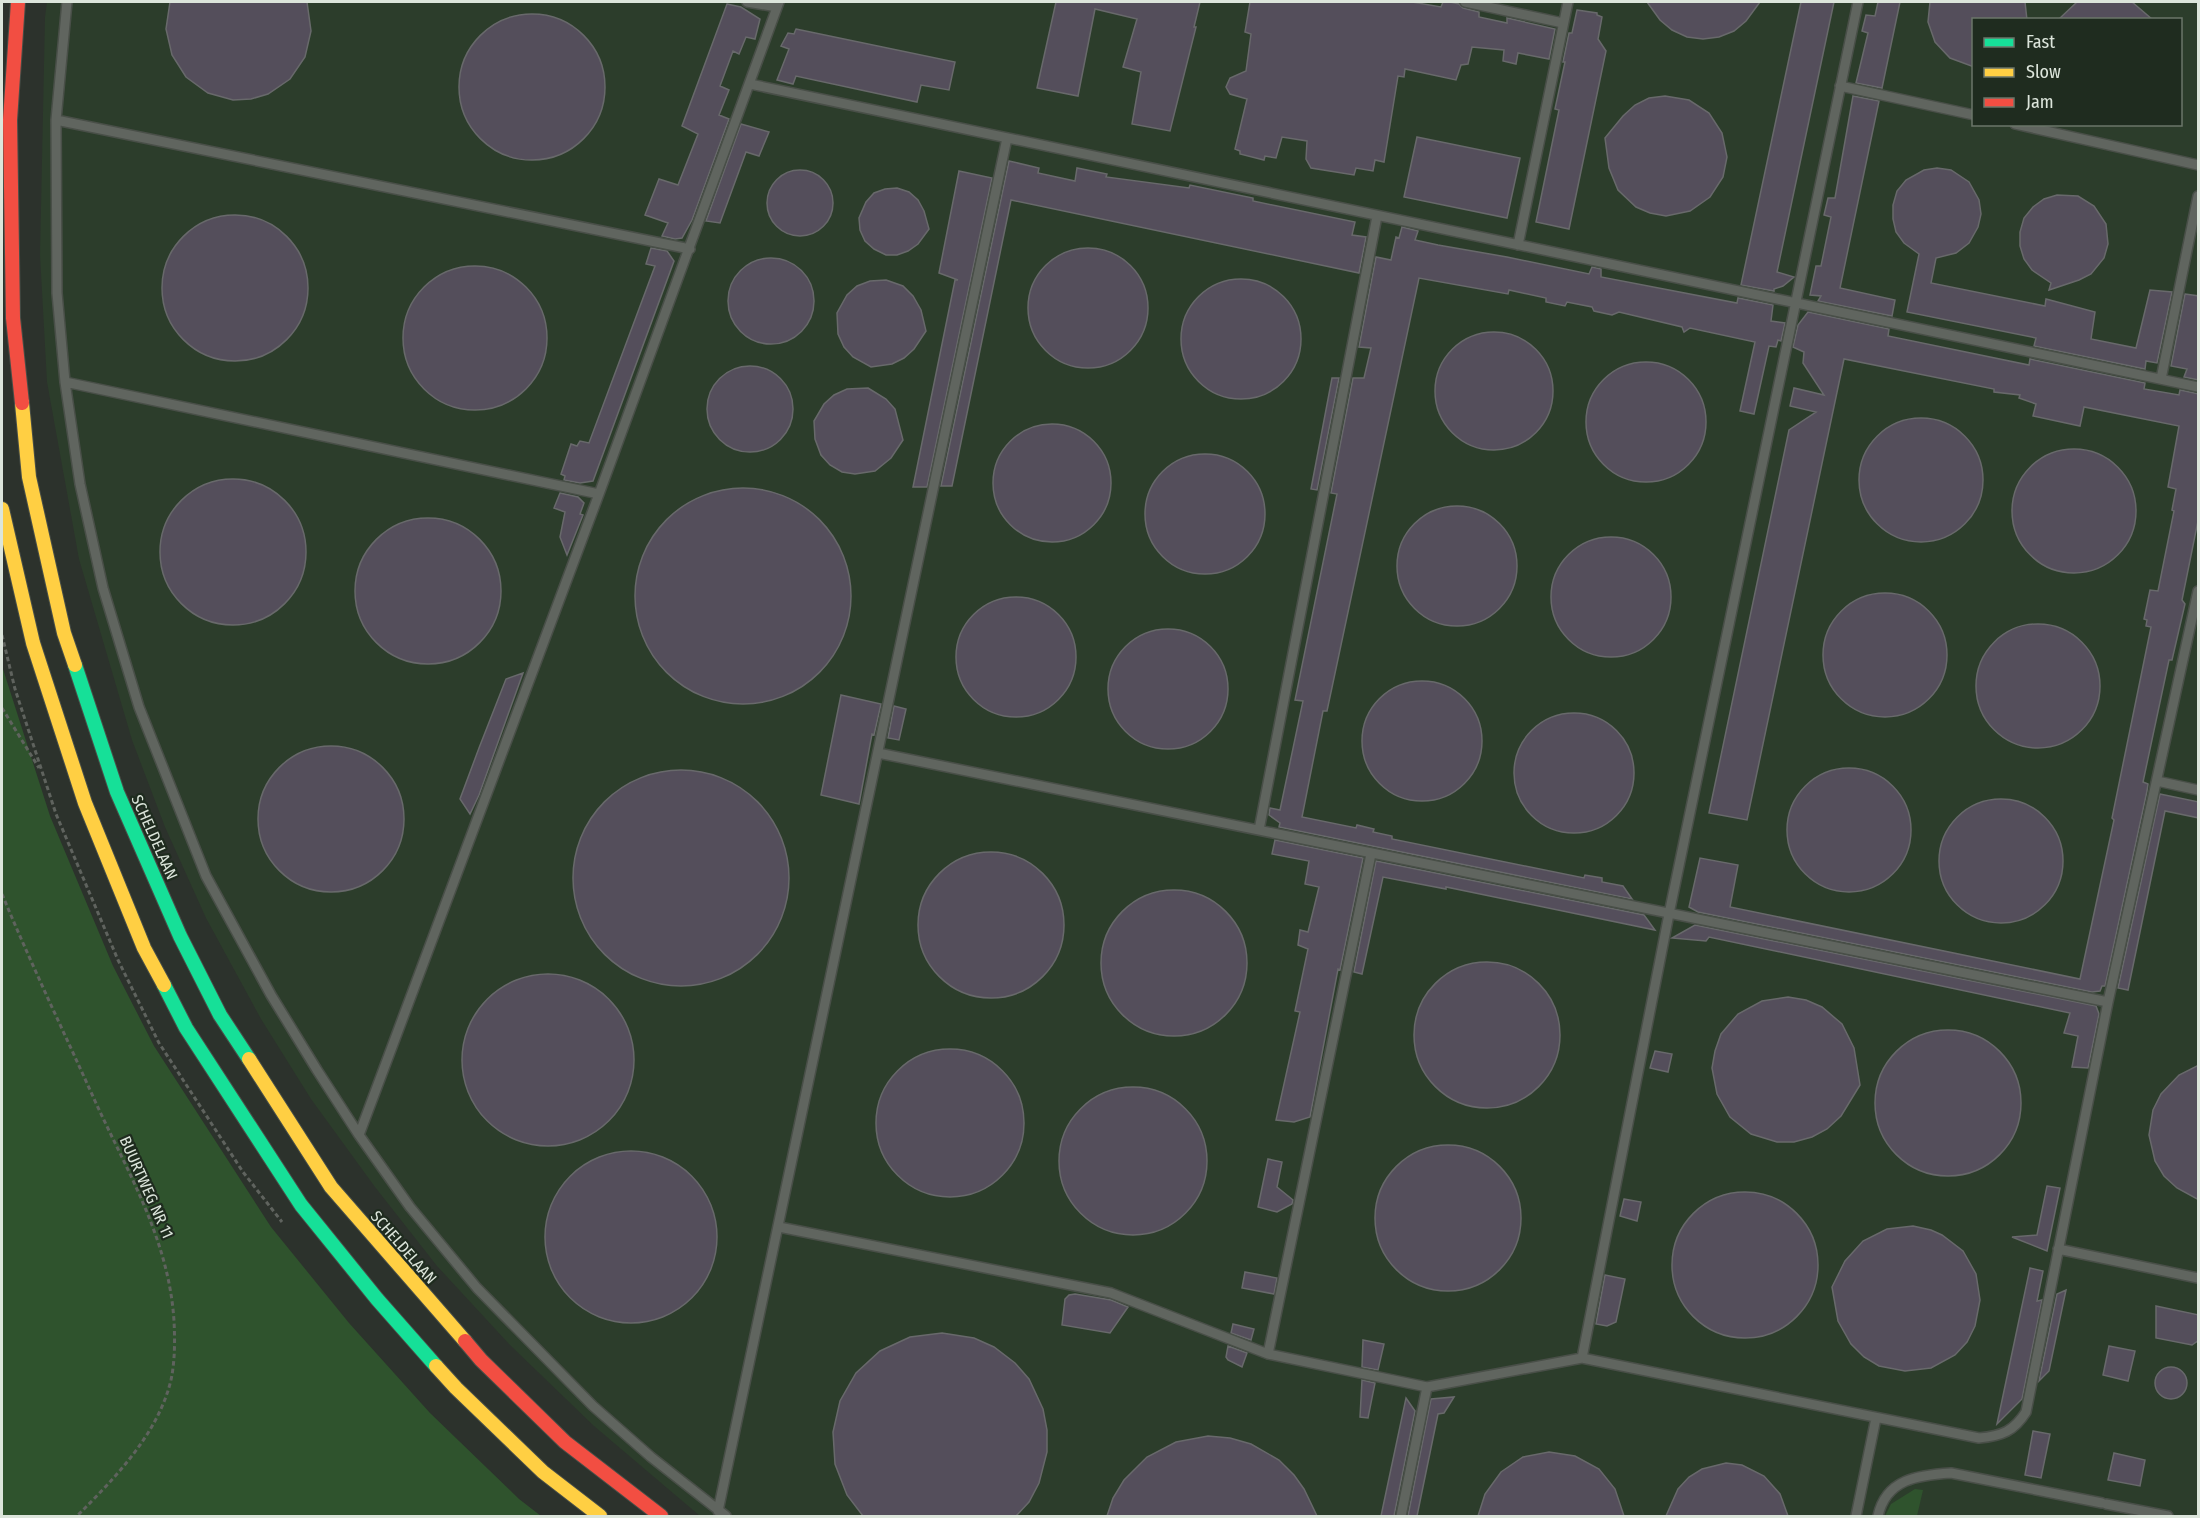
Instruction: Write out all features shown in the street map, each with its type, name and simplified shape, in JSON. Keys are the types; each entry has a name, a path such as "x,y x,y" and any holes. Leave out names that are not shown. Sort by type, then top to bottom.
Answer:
{"main road":[{"name":"SCHELDELAAN","path":"18,2 9,120 13,318 29,477 64,633 117,792 180,936 220,1015 331,1187 481,1360 565,1442 661,1516"},
{"path":"2,509 33,643 85,803 144,948 186,1028 301,1205 377,1299 456,1388 543,1472 600,1516"}],"lane":[{"path":"67,2 56,120 57,293 65,382 80,484 103,588 139,706 206,876 271,995 359,1136 410,1207 477,1288 532,1347 601,1414 722,1514 778,1227 1007,138"},
{"path":"359,1136 690,249 778,4 747,2"},
{"path":"1465,2 1563,23"},
{"path":"1518,245 1568,2"},
{"path":"1582,1358 1669,914 1858,2"},
{"path":"750,84 2199,387"},
{"path":"1840,86 1972,115"},
{"path":"56,120 690,249"},
{"path":"2024,126 2199,165"},
{"path":"2161,379 2199,196"},
{"path":"1259,830 1377,216"},
{"path":"65,382 599,494"},
{"path":"778,1227 1111,1293 1268,1354 1427,1387 1582,1358 1979,1438 1993,1437 2008,1431 2018,1424 2026,1412 2109,1002 2199,591"},
{"path":"878,753 2109,1002"},
{"path":"2157,781 2199,790"},
{"path":"1268,1354 1371,854"},
{"path":"2058,1249 2199,1278"},
{"path":"1401,1516 1427,1387"},
{"path":"1856,1516 1876,1418"},
{"path":"1878,1516 1888,1492 1900,1484 1933,1474 1951,1473 2168,1516"}],"path":[{"path":"2,708 42,773"},
{"name":"BUURTWEG NR 11","path":"2,894 23,946 147,1211 165,1260 172,1296 175,1341 171,1379 162,1407 132,1455 77,1516"}],"shaded area":[{"path":"47,2 2198,2 2198,1516 700,1516 594,1426 510,1345 437,1266 375,1187 311,1099 261,1019 206,918 165,827 132,740 79,559 47,382 40,255"}],"green space":[{"path":"2,666 50,816 113,966 154,1046 271,1227 349,1323 430,1413 519,1499 541,1516 2,1516"},
{"path":"1915,1489 1923,1490 1917,1516 1885,1516 1891,1504"}],"building":[{"path":"170,2 307,2 311,31 305,57 290,79 268,94 251,99 233,100 208,93 186,77 172,55 166,29"},
{"path":"1056,2 1200,2 1170,131 1132,124 1141,72 1123,67 1137,19 1095,9 1078,96 1037,88"},
{"path":"1250,2 1412,2 1441,7 1443,2 1450,2 1479,12 1479,17 1507,23 1507,18 1555,29 1549,59 1518,53 1516,64 1503,61 1504,50 1472,47 1468,64 1461,65 1456,80 1405,69 1404,77 1398,76 1384,162 1375,160 1373,171 1356,168 1354,175 1311,168 1306,159 1307,141 1282,137 1276,158 1265,156 1264,160 1240,154 1240,151 1235,149 1247,99 1230,94 1226,87 1230,78 1246,71 1251,34 1245,32"},
{"path":"1647,2 1760,2 1746,21 1734,31 1719,37 1703,39 1687,37 1672,30 1660,20"},
{"path":"1801,2 1834,2 1777,272 1794,277 1774,291 1741,285"},
{"path":"1878,2 1900,2 1882,88 1856,83 1868,33 1862,31 1866,15 1875,16"},
{"path":"1930,2 2025,2 2027,18 1972,18 1972,66 1950,58 1935,42 1928,22"},
{"path":"2077,2 2132,2 2151,18 2060,18"},
{"path":"727,4 741,7 760,19 755,39 746,37 739,54 733,51 720,86 729,90 719,115 729,119 692,220 682,238 662,236 668,223 645,215 659,179 678,185 698,134 682,126"},
{"path":"1577,10 1597,13 1602,17 1598,39 1606,51 1569,229 1536,222 1559,110 1555,109 1565,62 1563,62"},
{"path":"532,14 560,20 583,36 599,59 605,87 599,115 583,138 560,154 532,160 504,154 481,138 465,115 459,87 465,59 481,36 504,20"},
{"path":"796,29 955,62 949,90 921,85 917,102 796,76 793,84 777,80 789,49 781,46 788,33 794,34"},
{"path":"1665,96 1689,100 1709,113 1722,133 1727,157 1723,177 1710,197 1690,211 1666,216 1636,207 1618,190 1609,168 1605,138 1635,105 1649,98"},
{"path":"1853,96 1879,101 1840,288 1895,300 1892,316 1818,301 1821,296 1810,295 1816,266 1821,266 1831,217 1824,215 1828,198 1835,198"},
{"path":"741,124 769,132 759,156 746,152 720,223 706,221"},
{"path":"1417,137 1520,158 1507,218 1404,197"},
{"path":"1009,161 1039,168 1038,173 1075,181 1077,168 1107,174 1106,177 1189,188 1190,185 1253,198 1253,201 1355,222 1352,235 1366,237 1359,273 1011,200 952,486 941,486"},
{"path":"1937,168 1951,170 1969,182 1979,200 1981,214 1978,227 1969,243 1956,253 1936,258 1931,283 2045,306 2046,299 2095,312 2091,339 2136,348 2150,290 2172,292 2157,363 2146,361 2145,369 2034,346 2036,338 1907,312 1919,254 1904,243 1896,232 1893,205 1897,191 1906,180 1924,170"},
{"path":"793,170 807,170 819,175 828,184 833,203 831,216 824,227 807,236 793,236 781,231 772,222 767,210 767,196 772,184 781,175"},
{"path":"959,171 992,178 927,487 913,487 955,280 958,280 939,273"},
{"path":"897,188 909,192 918,200 929,229 918,244 908,251 897,255 886,255 865,241 860,230 859,218 866,202 874,193"},
{"path":"2057,195 2078,196 2094,206 2106,224 2108,244 2104,258 2091,274 2049,290 2051,283 2032,270 2024,259 2020,246 2020,232 2024,218 2033,207 2044,199"},
{"path":"235,215 263,221 286,237 302,260 308,288 302,316 286,339 263,355 235,361 207,355 184,339 168,316 162,288 168,260 184,237 207,221"},
{"path":"1402,227 1418,231 1415,240 1438,245 1589,274 1592,267 1601,269 1601,277 1737,303 1738,298 1773,305 1771,321 1785,323 1781,341 1778,340 1776,347 1769,346 1754,414 1740,411 1755,342 1690,328 1684,332 1682,327 1619,312 1612,315 1594,311 1592,307 1567,302 1565,306 1546,302 1546,298 1509,290 1508,294 1419,278 1327,711 1323,711 1302,817 1356,828 1357,825 1374,829 1373,832 1392,836 1392,839 1584,878 1585,875 1602,878 1602,882 1623,886 1632,899 1279,827 1280,823 1269,815 1270,808 1280,810 1303,701 1295,700 1337,494 1331,493 1353,378 1364,378 1371,348 1359,347 1376,257 1391,260 1396,237 1399,238"},
{"path":"651,248 667,251 674,261 593,481 580,483 564,480 565,476 561,474 571,444 577,446 580,441 589,443 655,266 646,264"},
{"path":"1088,248 1111,253 1130,266 1143,285 1148,308 1143,331 1130,350 1111,363 1088,368 1065,363 1046,350 1033,331 1028,308 1033,285 1046,266 1065,253"},
{"path":"771,258 795,265 807,277 814,301 807,325 795,337 771,344 747,337 735,325 728,301 735,277 747,265"},
{"path":"475,266 503,271 526,287 542,310 547,338 542,366 526,389 503,405 475,410 447,405 424,389 408,366 403,338 408,310 424,287 447,271"},
{"path":"1241,279 1264,284 1283,297 1296,316 1301,339 1296,362 1283,381 1264,394 1241,399 1218,394 1199,381 1186,362 1181,339 1186,316 1199,297 1218,284"},
{"path":"886,280 903,286 913,296 921,310 926,331 914,349 904,358 892,364 871,367 853,357 844,347 838,334 837,313 847,295 857,286 870,281"},
{"path":"2185,294 2199,296 2199,380 2184,377 2187,369 2171,366"},
{"path":"1808,312 1889,329 1888,336 2029,365 2030,359 2145,383 2144,389 2179,395 2180,390 2199,394 2199,516 2182,600 2185,604 2172,660 2169,660 2143,782 2148,784 2147,791 2105,986 2102,986 2100,991 2092,992 1698,912 1689,907 1700,858 1738,865 1730,907 2080,979 2114,820 2112,818 2151,627 2146,626 2147,620 2144,619 2150,590 2158,591 2174,511 2172,510 2176,489 2168,487 2179,426 2084,407 2080,426 2033,416 2036,404 2019,398 2020,395 1994,392 1994,389 1844,359 1747,820 1709,813 1789,430 1816,412 1790,406 1794,388 1824,395 1803,363 1804,352 1793,347 1798,325"},
{"path":"1494,332 1517,336 1536,349 1549,368 1553,391 1549,414 1536,433 1517,446 1494,450 1471,446 1452,433 1439,414 1435,391 1439,368 1452,349 1471,336"},
{"path":"1646,362 1669,367 1688,380 1701,399 1706,422 1701,445 1688,464 1669,477 1646,482 1623,477 1604,464 1591,445 1586,422 1591,399 1604,380 1623,367"},
{"path":"750,366 767,369 781,378 790,392 793,409 790,426 781,440 767,449 750,452 733,449 719,440 710,426 707,409 710,392 719,378 733,369"},
{"path":"1332,378 1339,378 1317,490 1311,489"},
{"path":"868,388 886,399 895,409 903,440 891,458 875,471 855,474 842,472 830,465 821,455 815,439 814,421 824,404 834,395 847,389"},
{"path":"1921,418 1945,423 1965,436 1978,456 1983,480 1978,504 1965,524 1945,537 1921,542 1897,537 1877,524 1864,504 1859,480 1864,456 1877,436 1897,423"},
{"path":"1052,424 1075,428 1094,441 1107,460 1111,483 1107,506 1094,525 1075,538 1052,542 1029,538 1010,525 997,506 993,483 997,460 1010,441 1029,428"},
{"path":"2074,449 2098,454 2118,467 2131,487 2136,511 2131,535 2118,555 2098,568 2074,573 2050,568 2030,555 2017,535 2012,511 2017,487 2030,467 2050,454"},
{"path":"1205,454 1228,459 1247,472 1260,491 1265,514 1260,537 1247,556 1228,569 1205,574 1182,569 1163,556 1150,537 1145,514 1150,491 1163,472 1182,459"},
{"path":"233,479 261,485 284,501 300,524 306,552 300,580 284,603 261,619 233,625 205,619 182,603 166,580 160,552 166,524 182,501 205,485"},
{"path":"732,488 754,488 774,492 794,500 820,519 839,545 847,565 851,596 847,627 839,647 820,673 794,692 774,700 754,704 732,704 712,700 692,692 674,680 659,665 647,647 639,627 635,607 635,585 639,565 647,545 659,527 674,512 692,500 712,492"},
{"path":"560,493 578,497 584,503 580,514 583,515 567,555 560,537 565,512 554,508"},
{"path":"1457,506 1480,511 1499,524 1512,543 1517,566 1512,589 1499,608 1480,621 1457,626 1434,621 1415,608 1402,589 1397,566 1402,543 1415,524 1434,511"},
{"path":"428,518 456,524 479,540 495,563 501,591 495,619 479,642 456,658 428,664 400,658 377,642 361,619 355,591 361,563 377,540 400,524"},
{"path":"1611,537 1634,542 1653,555 1666,574 1671,597 1666,620 1653,639 1634,652 1611,657 1588,652 1569,639 1556,620 1551,597 1556,574 1569,555 1588,542"},
{"path":"1885,593 1909,598 1929,611 1942,631 1947,655 1942,679 1929,699 1909,712 1885,717 1861,712 1841,699 1828,679 1823,655 1828,631 1841,611 1861,598"},
{"path":"1016,597 1039,602 1058,615 1071,634 1076,657 1071,680 1058,699 1039,712 1016,717 993,712 974,699 961,680 956,657 961,634 974,615 993,602"},
{"path":"2038,624 2062,629 2082,642 2095,662 2100,686 2095,710 2082,730 2062,743 2038,748 2014,743 1994,730 1981,710 1976,686 1981,662 1994,642 2014,629"},
{"path":"1168,629 1191,634 1210,647 1223,666 1228,689 1223,712 1210,731 1191,744 1168,749 1145,744 1126,731 1113,712 1108,689 1113,666 1126,647 1145,634"},
{"path":"523,673 470,814 460,799 479,748 506,679"},
{"path":"1422,681 1445,686 1464,699 1477,718 1482,741 1477,764 1464,783 1445,796 1422,801 1399,796 1380,783 1367,764 1362,741 1367,718 1380,699 1399,686"},
{"path":"841,695 881,704 874,735 872,734 859,804 821,795"},
{"path":"894,706 906,709 899,740 888,738"},
{"path":"1574,713 1597,718 1616,731 1629,750 1634,773 1629,796 1616,815 1597,828 1574,833 1551,828 1532,815 1519,796 1514,773 1519,750 1532,731 1551,718"},
{"path":"331,746 359,752 382,768 398,791 404,819 398,847 382,870 359,886 331,892 303,886 280,870 264,847 258,819 264,791 280,768 303,752"},
{"path":"1849,768 1873,773 1893,786 1906,806 1911,830 1906,854 1893,874 1873,887 1849,892 1825,887 1805,874 1792,854 1787,830 1792,806 1805,786 1825,773"},
{"path":"681,770 702,772 732,783 757,802 776,827 787,857 789,878 787,899 776,929 757,954 732,973 702,984 681,986 660,984 630,973 605,954 586,929 575,899 573,878 575,857 586,827 605,802 630,783 660,772"},
{"path":"2160,794 2199,802 2199,818 2165,811 2128,990 2118,988"},
{"path":"2001,799 2025,804 2036,809 2045,817 2053,826 2058,837 2063,861 2058,885 2053,896 2045,905 2036,913 2025,918 2001,923 1977,918 1966,913 1957,905 1949,896 1944,885 1939,861 1944,837 1949,826 1957,817 1966,809 1977,804"},
{"path":"1275,840 1363,858 1340,970 1338,969 1310,1117 1294,1122 1276,1120 1300,1012 1295,1011 1308,949 1298,945 1300,930 1308,932 1319,887 1305,884 1309,861 1272,854"},
{"path":"991,852 1019,857 1043,873 1059,897 1064,925 1059,953 1043,977 1019,993 991,998 963,993 939,977 923,953 918,925 923,897 939,873 963,857"},
{"path":"1376,861 1644,915 1655,930 1446,887 1446,889 1383,877 1362,974 1354,972"},
{"path":"1174,890 1202,895 1226,911 1242,935 1247,963 1242,991 1226,1015 1202,1031 1174,1036 1146,1031 1122,1015 1106,991 1101,963 1106,935 1122,911 1146,895"},
{"path":"1695,925 2096,1006 2099,1014 2088,1068 2072,1067 2078,1036 2064,1033 2070,1013 1709,937 1706,941 1672,938"},
{"path":"1487,962 1515,967 1539,983 1555,1007 1560,1035 1555,1063 1539,1087 1515,1103 1487,1108 1459,1103 1435,1087 1419,1063 1414,1035 1419,1007 1435,983 1459,967"},
{"path":"548,974 581,981 609,999 627,1027 634,1060 627,1093 609,1121 581,1139 548,1146 515,1139 487,1121 469,1093 462,1060 469,1027 487,999 515,981"},
{"path":"1788,997 1806,1000 1822,1007 1842,1024 1854,1048 1860,1085 1841,1116 1827,1129 1812,1137 1794,1142 1777,1142 1751,1134 1730,1117 1717,1094 1712,1068 1721,1034 1738,1014 1762,1001"},
{"path":"1948,1030 1976,1036 1999,1052 2015,1075 2021,1103 2015,1131 1999,1154 1976,1170 1948,1176 1920,1170 1897,1154 1881,1131 1875,1103 1881,1075 1897,1052 1920,1036"},
{"path":"950,1049 978,1055 1002,1071 1018,1095 1024,1123 1018,1151 1002,1175 978,1191 950,1197 922,1191 898,1175 882,1151 876,1123 882,1095 898,1071 922,1055"},
{"path":"1655,1051 1672,1054 1668,1072 1650,1068"},
{"path":"2199,1065 2199,1200 2177,1188 2164,1176 2155,1161 2149,1135 2153,1110 2161,1094 2179,1075"},
{"path":"1133,1087 1161,1093 1185,1109 1201,1133 1207,1161 1201,1189 1185,1213 1161,1229 1133,1235 1105,1229 1081,1213 1065,1189 1059,1161 1065,1133 1081,1109 1105,1093"},
{"path":"1448,1145 1476,1150 1500,1166 1516,1190 1521,1218 1516,1246 1500,1270 1476,1286 1448,1291 1420,1286 1396,1270 1380,1246 1375,1218 1380,1190 1396,1166 1420,1150"},
{"path":"631,1151 664,1158 692,1176 710,1204 717,1237 710,1270 692,1298 664,1316 631,1323 598,1316 570,1298 552,1270 545,1237 552,1204 570,1176 598,1158"},
{"path":"1268,1159 1282,1162 1277,1187 1293,1200 1292,1204 1277,1212 1258,1207"},
{"path":"2047,1186 2060,1188 2047,1251 2012,1237 2037,1235"},
{"path":"1745,1192 1773,1198 1796,1214 1812,1237 1818,1265 1812,1293 1796,1316 1773,1332 1745,1338 1717,1332 1694,1316 1678,1293 1672,1265 1678,1237 1694,1214 1717,1198"},
{"path":"1624,1199 1641,1202 1637,1221 1620,1216"},
{"path":"1913,1226 1942,1235 1963,1251 1976,1274 1980,1300 1975,1326 1967,1342 1955,1355 1931,1368 1905,1371 1879,1366 1864,1357 1851,1344 1838,1321 1832,1287 1845,1261 1863,1241 1887,1229"},
{"path":"2030,1268 2043,1271 2037,1301 2042,1300 2022,1399 1997,1424"},
{"path":"1245,1272 1277,1278 1274,1294 1242,1288"},
{"path":"1605,1275 1625,1279 1616,1322 1607,1326 1596,1324"},
{"path":"2066,1290 2049,1371 2039,1381 2057,1294"},
{"path":"1075,1294 1111,1300 1128,1307 1110,1333 1062,1325 1065,1299"},
{"path":"2156,1306 2199,1315 2199,1340 2192,1345 2156,1338"},
{"path":"1233,1324 1254,1329 1251,1340 1231,1333"},
{"path":"942,1333 974,1338 994,1347 1015,1363 1029,1379 1043,1409 1047,1430 1047,1452 1039,1483 1029,1502 1016,1516 863,1516 847,1495 835,1464 833,1432 840,1401 856,1373 880,1351 910,1337"},
{"path":"1363,1340 1384,1344 1378,1370 1362,1367"},
{"path":"1228,1346 1247,1353 1242,1367 1226,1357"},
{"path":"2109,1346 2135,1351 2128,1381 2103,1375"},
{"path":"2171,1367 2182,1372 2187,1383 2182,1394 2171,1399 2160,1394 2155,1383 2160,1372"},
{"path":"1362,1380 1375,1383 1368,1418 1360,1417"},
{"path":"1454,1397 1444,1413 1438,1414 1417,1516 1408,1516 1431,1399"},
{"path":"1406,1398 1415,1411 1394,1516 1381,1516"},
{"path":"2033,1431 2050,1434 2041,1478 2025,1475"},
{"path":"1208,1436 1230,1438 1251,1444 1279,1460 1304,1489 1317,1516 1107,1516 1113,1498 1124,1480 1147,1457 1176,1442"},
{"path":"1549,1452 1575,1456 1599,1469 1615,1489 1624,1516 1478,1516 1485,1494 1501,1472 1523,1457"},
{"path":"2114,1453 2145,1460 2140,1486 2108,1480"},
{"path":"1726,1463 1742,1465 1764,1476 1780,1494 1788,1516 1666,1516 1678,1489 1689,1477 1702,1469"}],"traffic: fast":[{"path":"75,665 117,792 180,936 220,1015 249,1059"},
{"path":"164,985 186,1028 301,1205 377,1299 436,1366"}],"traffic: slow":[{"path":"22,403 29,477 64,633 75,665"},
{"path":"2,509 33,643 85,803 144,948 164,985"},
{"path":"249,1059 331,1187 465,1341"},
{"path":"436,1366 543,1472 600,1516"}],"traffic: jam":[{"path":"18,2 10,120 13,318 22,403"},
{"path":"465,1341 481,1360 565,1442 661,1516"}]}
